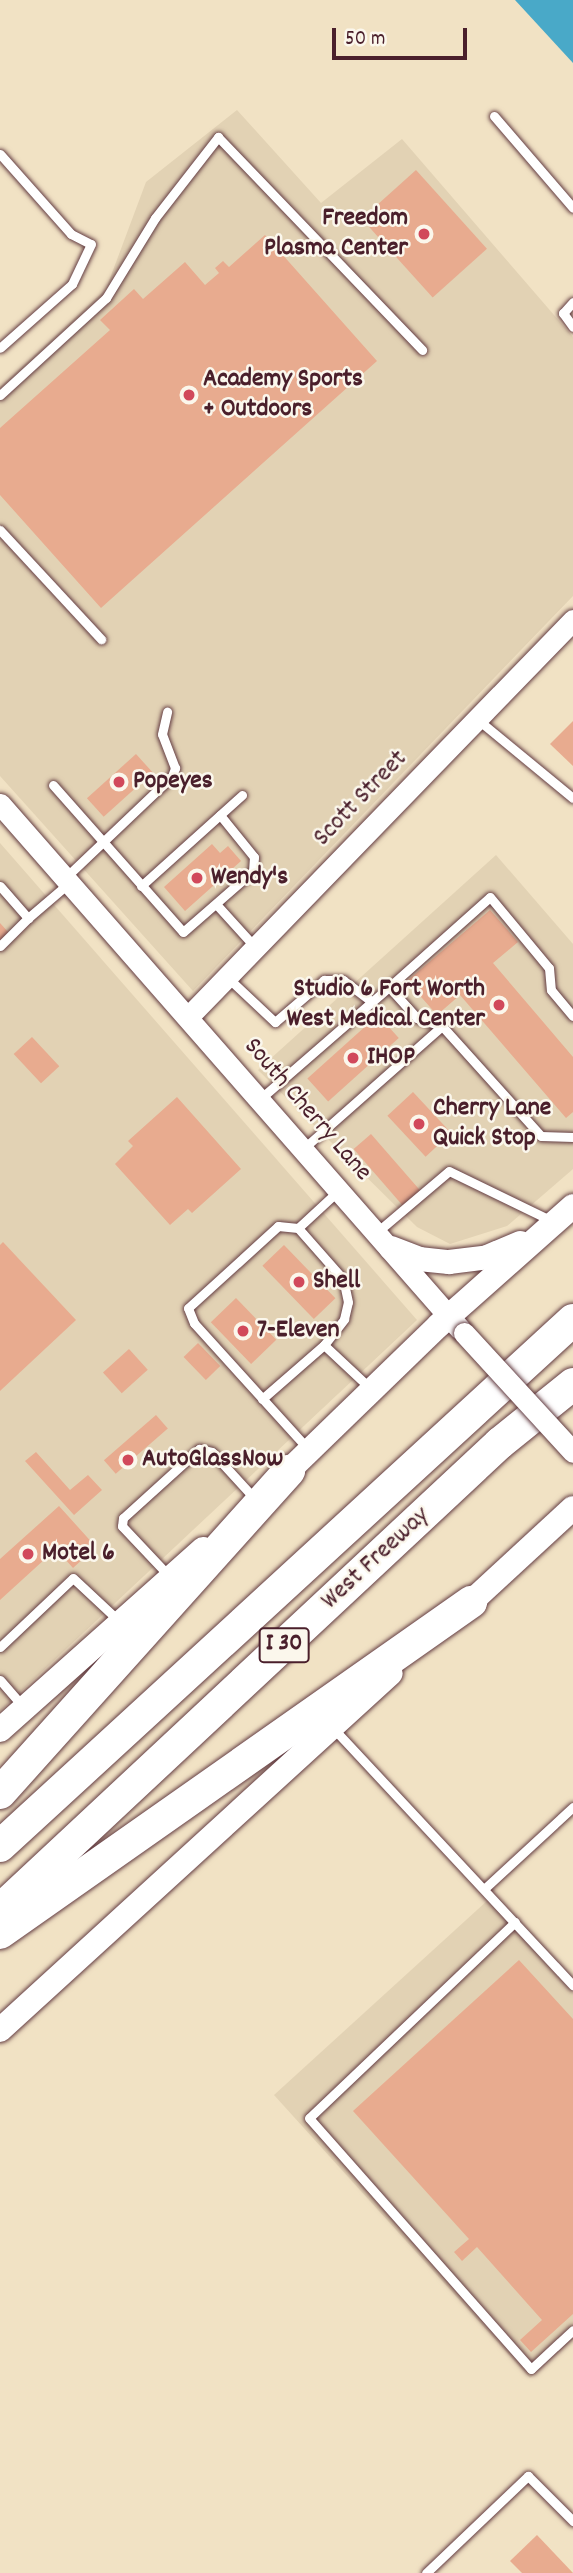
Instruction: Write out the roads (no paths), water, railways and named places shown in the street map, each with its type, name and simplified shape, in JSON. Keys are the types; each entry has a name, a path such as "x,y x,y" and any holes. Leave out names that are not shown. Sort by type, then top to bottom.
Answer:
{"highway":[{"name":"West Freeway","path":"0,1846 573,1321"},
{"name":"West Freeway","path":"0,1910 500,1443 573,1384"},
{"path":"0,1793 176,1583 300,1461"},
{"path":"0,1933 471,1602"}],"main road":[{"path":"384,1240 419,1259 449,1262 487,1256 556,1221"},
{"path":"300,1461 372,1390 456,1324 556,1221"},
{"path":"0,2030 573,1507"},
{"path":"525,1552 573,1532"},
{"path":"0,1730 120,1622 176,1583"}],"street":[{"name":"Scott Street","path":"188,1017 573,620"},
{"name":"South Cherry Lane","path":"0,805 456,1324 573,1452"}],"lane":[{"path":"495,117 573,208"},
{"path":"0,394 106,298 155,218 218,137 422,350"},
{"path":"0,155 71,234 91,244 72,284 0,348"},
{"path":"573,302 564,313 573,327"},
{"path":"0,530 101,639"},
{"path":"0,946 102,841 172,776 175,768 162,734 167,712"},
{"path":"477,719 573,797"},
{"path":"52,785 183,932 246,879 255,863 220,815"},
{"path":"141,886 242,795"},
{"path":"0,886 28,918"},
{"path":"260,1099 490,897 549,968 551,990 573,1016"},
{"path":"216,904 256,948"},
{"path":"227,977 275,1022 324,980 343,979 372,1002"},
{"path":"389,987 417,1018 442,1026 541,1136 573,1137"},
{"path":"304,1148 442,1026"},
{"path":"384,1240 449,1171 556,1221"},
{"path":"298,1228 340,1189"},
{"path":"262,1399 324,1345 344,1319 347,1289 298,1228 278,1226 188,1308 189,1316 262,1399 300,1461"},
{"path":"324,1345 372,1390"},
{"path":"176,1583 122,1526 123,1518 199,1449 212,1452 258,1502"},
{"path":"0,1647 73,1578 120,1622"},
{"path":"0,1680 25,1708"},
{"path":"331,1726 573,1985"},
{"path":"484,1889 573,1807"},
{"path":"515,1923 309,2118 531,2370 573,2330"},
{"path":"426,2573 528,2476 573,2521"}],"water":[{"path":"515,0 573,0 573,63"}],"place":[{"name":"Freedom Plasma Center","path":"424,234"},
{"name":"Academy Sports + Outdoors","path":"189,395"},
{"name":"Popeyes","path":"119,782"},
{"name":"Wendy's","path":"197,878"},
{"name":"Studio 6 Fort Worth West Medical Center","path":"499,1005"},
{"name":"IHOP","path":"353,1058"},
{"name":"Cherry Lane Quick Stop","path":"419,1124"},
{"name":"Shell","path":"299,1282"},
{"name":"7-Eleven","path":"243,1331"},
{"name":"AutoGlassNow","path":"128,1460"},
{"name":"Motel 6","path":"28,1554"}]}
